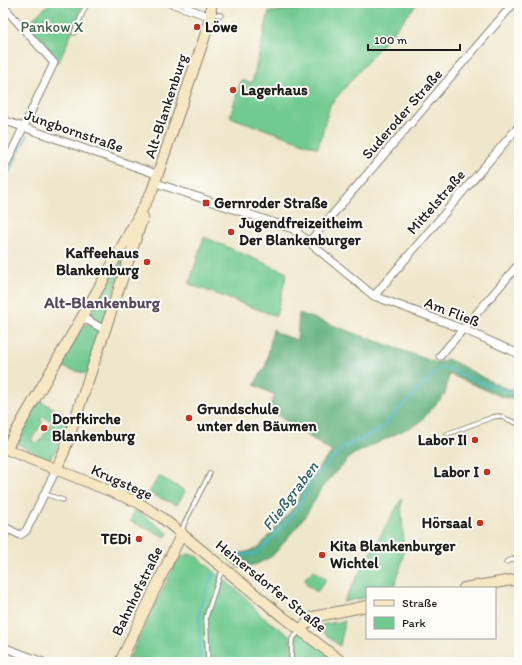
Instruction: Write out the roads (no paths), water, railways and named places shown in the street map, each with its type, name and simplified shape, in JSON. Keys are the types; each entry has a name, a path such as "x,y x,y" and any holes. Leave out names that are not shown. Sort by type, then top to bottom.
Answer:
{"main road":[{"name":"Alt-Blankenburg","path":"56,470 64,452 147,202 157,179 210,16 211,3"},
{"name":"Alt-Blankenburg","path":"4,451 147,202"},
{"name":"Krugstege","path":"4,451 137,502 162,517 182,533"},
{"name":"Heinersdorfer Straße","path":"182,533 300,630 342,662"},
{"name":"Bahnhofstraße","path":"120,662 182,533"},
{"path":"470,587 519,579"},
{"path":"300,630 313,617 366,606"}],"street":[{"name":"Suderoder Straße","path":"309,242 514,3"},
{"path":"3,6 54,63 3,170"},
{"name":"Jungbornstraße","path":"3,120 157,179"},
{"name":"Mittelstraße","path":"374,296 519,126"},
{"path":"157,179 292,229 374,296"},
{"path":"440,356 519,264"},
{"name":"Am Fließ","path":"374,296 463,329 519,354"},
{"path":"82,317 105,330"},
{"name":"Alt-Blankenburg","path":"3,539 5,528 20,535 26,531 56,470"},
{"path":"3,647 43,662"}],"lane":[{"path":"74,33 87,3"},
{"path":"165,3 210,16 221,15"},
{"path":"178,3 210,16"},
{"path":"447,434 499,416 519,424"},
{"path":"182,533 184,524 210,473"},
{"path":"45,494 63,500"},
{"path":"506,562 519,557"},
{"path":"208,662 207,610 220,575 225,569"},
{"path":"291,662 292,639 300,630"}],"waterway":[{"path":"3,184 27,136"},
{"name":"Fließgraben","path":"233,557 256,553 265,546 297,509 311,481 343,448 378,431 440,368 446,368 485,384 519,395"},
{"name":"Fließgraben","path":"200,662 199,610 213,574"}],"place":[{"name":"Löwe","path":"197,27"},
{"name":"Lagerhaus","path":"233,90"},
{"name":"Gernroder Straße","path":"206,203"},
{"name":"Jugendfreizeitheim Der Blankenburger","path":"231,232"},
{"name":"Kaffeehaus Blankenburg","path":"147,262"},
{"name":"Grundschule unter den Bäumen","path":"189,418"},
{"name":"Dorfkirche Blankenburg","path":"44,428"},
{"name":"Labor II","path":"475,440"},
{"name":"Labor I","path":"487,472"},
{"name":"Hörsaal","path":"480,523"},
{"name":"TEDi","path":"139,539"},
{"name":"Kita Blankenburger Wichtel","path":"322,555"}],"district":[{"name":"Alt-Blankenburg","path":"102,302"}],"park label":[{"name":"Pankow X","path":"52,27"}]}
